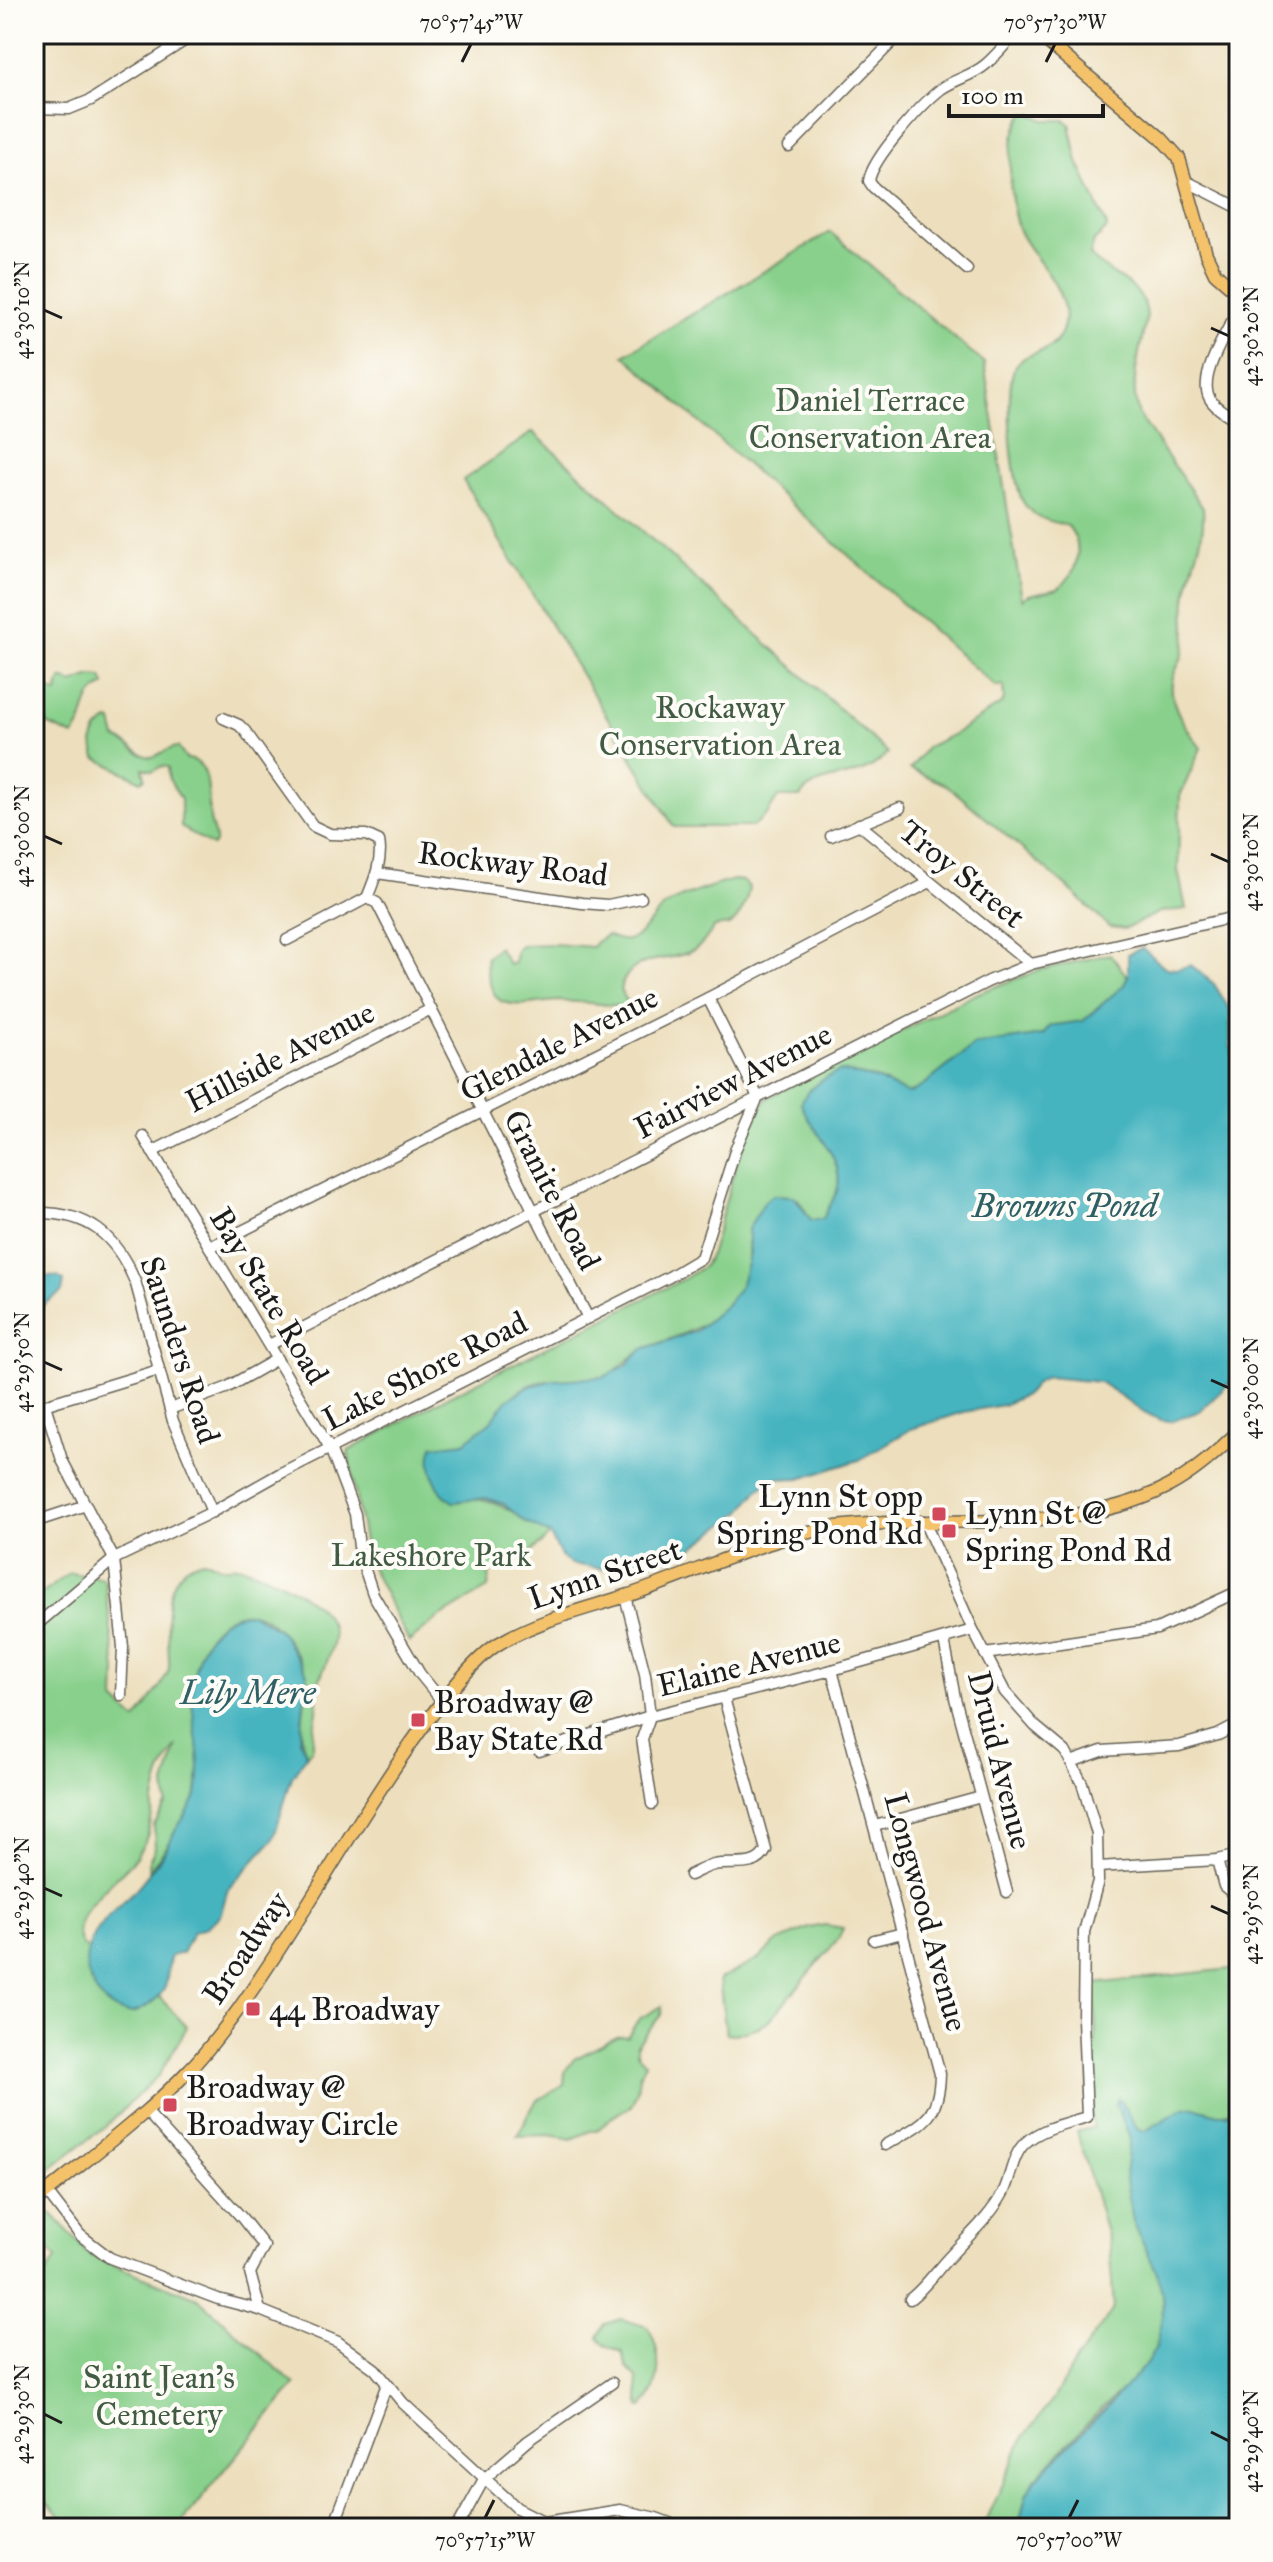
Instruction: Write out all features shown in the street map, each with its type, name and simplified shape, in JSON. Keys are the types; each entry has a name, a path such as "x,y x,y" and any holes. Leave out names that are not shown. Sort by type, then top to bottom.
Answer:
{"main road":[{"path":"1038,34 1161,138 1179,158 1206,254 1215,273 1239,294"},
{"name":"Lynn Street","path":"458,1684 492,1648 520,1632 750,1551 817,1531 890,1521 1048,1518 1112,1507 1166,1488 1210,1459 1239,1431"},
{"name":"Broadway","path":"34,2203 146,2111 192,2068 238,2009 374,1794 458,1684"}],"street":[{"path":"34,108 69,109 91,100 195,34"},
{"path":"789,147 900,34"},
{"path":"967,269 873,187 869,181 870,172 884,151 933,96 986,65 1015,34"},
{"path":"1186,181 1239,208"},
{"path":"1239,308 1210,367 1207,389 1213,404 1239,421"},
{"path":"223,718 232,720 245,731 307,819 322,831 338,836 373,837 381,848 377,873 367,898 287,940"},
{"path":"831,836 900,808"},
{"name":"Troy Street","path":"859,824 1031,964"},
{"name":"Rockway Road","path":"377,873 582,903 608,905 641,898"},
{"name":"Glendale Avenue","path":"210,1247 708,998 930,882"},
{"name":"Granite Road","path":"367,898 377,903 588,1318"},
{"name":"Fairview Avenue","path":"269,1345 989,981 1031,964 1239,916"},
{"path":"708,998 758,1097"},
{"name":"Hillside Avenue","path":"152,1152 431,1009"},
{"name":"Lake Shore Road","path":"34,1627 114,1559 212,1512 330,1448 701,1258 736,1148 758,1097"},
{"name":"Bay State Road","path":"143,1136 330,1448 355,1514 360,1555 373,1594 420,1674 442,1701"},
{"name":"Saunders Road","path":"34,1213 54,1212 74,1216 107,1235 119,1248 136,1284 170,1409 212,1512"},
{"path":"170,1409 226,1388 277,1359"},
{"path":"121,1695 123,1647 114,1559 62,1460 40,1407 159,1370"},
{"path":"34,1522 86,1505"},
{"path":"910,2299 925,2287 954,2251 976,2231 1003,2192 1019,2150 1025,2143 1057,2126 1087,2117 1083,2019 1084,1932 1098,1881 1097,1834 1082,1783 1065,1751 1035,1726 1005,1692 924,1521"},
{"path":"985,1654 1157,1629 1239,1591"},
{"path":"625,1596 645,1674 650,1716 642,1739 652,1804"},
{"name":"Elaine Avenue","path":"539,1751 650,1716 973,1630"},
{"name":"Druid Avenue","path":"944,1640 955,1698 1007,1892"},
{"name":"Longwood Avenue","path":"832,1670 936,2053 940,2088 939,2099 929,2117 885,2145"},
{"path":"690,1875 713,1865 755,1862 766,1850 724,1698"},
{"path":"1071,1762 1102,1751 1179,1746 1218,1735 1239,1724"},
{"path":"875,1826 981,1797"},
{"path":"1098,1867 1217,1860 1239,1855"},
{"path":"1217,1860 1224,1886 1239,1899"},
{"path":"874,1940 903,1933"},
{"path":"146,2111 264,2246 250,2273 260,2310"},
{"path":"47,2192 80,2235 110,2258 218,2299 260,2310 338,2342 375,2369 403,2403 517,2508 545,2522 620,2510 683,2528"},
{"path":"457,2528 484,2479 528,2441 612,2383"},
{"path":"333,2528 387,2384"}],"green space":[{"name":"Daniel Terrace Conservation Area","path":"1024,114 1044,120 1065,120 1070,124 1078,162 1107,226 1094,241 1090,255 1139,295 1147,315 1135,378 1139,415 1203,508 1201,540 1186,600 1185,646 1172,683 1176,709 1201,748 1180,796 1178,870 1186,909 1160,912 1125,929 1109,927 1074,893 954,791 910,769 927,747 1001,704 1004,700 1003,685 996,687 624,355 830,232 984,363 1022,599 1058,589 1074,568 1078,551 1076,542 1068,526 1039,517 1025,505 1016,479 1011,436 1010,394 1015,367 1025,357 1057,341 1064,322 1064,308 1058,292 1020,233 1013,206 1010,172 1013,138"},
{"name":"Rockaway Conservation Area","path":"533,432 888,753 870,768 821,782 800,797 778,797 767,814 752,827 674,827 463,480"},
{"path":"92,676 102,677 105,685 88,702 73,736 47,724 41,691 45,688 57,693 61,679 72,683"},
{"path":"109,721 116,738 144,755 152,757 178,747 186,759 201,766 208,784 215,838 212,846 181,827 181,799 169,779 168,767 162,766 153,771 143,768 145,778 141,781 96,758 94,736"},
{"path":"734,880 743,881 749,887 737,919 729,925 715,927 694,950 632,969 620,990 629,1008 559,1001 510,1004 498,999 492,988 487,957 498,947 509,965 514,963 517,948 521,945 592,947 608,935 628,940 642,932 668,904"},
{"name":"Lakeshore Park","path":"1110,954 1128,977 1100,1008 1079,1023 1053,1027 1043,1035 975,1045 908,1094 876,1079 841,1071 817,1084 801,1104 828,1145 839,1180 836,1194 823,1219 811,1220 798,1199 759,1211 749,1230 744,1279 718,1314 692,1330 635,1355 606,1376 591,1380 545,1381 527,1386 510,1399 473,1438 434,1446 433,1472 438,1485 449,1496 457,1502 471,1499 495,1503 550,1535 531,1552 490,1571 488,1588 437,1619 409,1642 367,1559 348,1451 704,1266 742,1148 759,1110 770,1096 978,993 1040,970"},
{"path":"203,1560 223,1568 234,1566 265,1575 297,1592 324,1614 331,1626 333,1639 317,1689 313,1747 307,1755 302,1732 305,1672 284,1636 269,1621 252,1613 230,1617 219,1624 204,1645 195,1670 192,1703 200,1756 196,1793 189,1812 149,1870 148,1863 155,1848 154,1826 167,1803 165,1785 177,1745 158,1784 146,1839 131,1863 93,1901 79,1924 78,1935 83,1946 139,1975 187,2027 159,2075 109,2123 34,2181 34,1599 70,1573 102,1578 116,1670 115,1700 136,1720 168,1673 168,1605 171,1590 188,1566"},
{"path":"825,1925 843,1928 839,1938 770,2020 759,2027 735,2034 726,2033 719,1979 756,1961 778,1941"},
{"path":"1239,1968 1239,2109 1213,2116 1174,2293 1154,2356 1035,2479 1023,2519 1016,2528 983,2528 1024,2437 1114,2308 1109,2243 1077,2132 1094,2127 1086,2099 1096,2037 1094,1984"},
{"path":"662,2006 661,2015 637,2044 637,2053 646,2064 639,2076 631,2106 613,2116 597,2131 572,2139 550,2135 517,2136 536,2101 564,2085 565,2071 574,2059 619,2036 627,2037 639,2019"},
{"name":"Saint Jean's Cemetery","path":"34,2213 51,2213 91,2256 198,2298 295,2385 177,2528 75,2528 34,2492 34,2289 57,2258 34,2235"},
{"path":"621,2319 648,2327 656,2347 657,2378 643,2407 640,2406 637,2378 627,2368 622,2352 605,2345 598,2337 605,2324"}],"water":[{"name":"Browns Pond","path":"1142,948 1166,968 1191,965 1214,984 1230,1010 1230,1043 1239,1081 1239,1374 1200,1411 1173,1421 1160,1420 1100,1382 1047,1377 1037,1382 1027,1394 1003,1405 964,1412 911,1429 859,1460 803,1478 772,1479 758,1490 742,1511 691,1549 674,1557 606,1569 571,1564 562,1558 550,1535 524,1521 504,1504 486,1498 453,1502 442,1492 432,1469 433,1446 465,1442 491,1421 507,1400 527,1387 553,1380 604,1377 625,1366 643,1349 696,1331 727,1304 740,1286 750,1254 748,1229 765,1201 773,1195 794,1196 811,1220 823,1219 836,1194 839,1179 833,1157 801,1104 817,1084 841,1071 876,1079 908,1094 975,1045 1043,1035 1049,1027 1083,1021 1124,985 1128,976 1128,954"},
{"path":"34,1276 57,1277 64,1281 62,1292 44,1304 34,1319"},
{"name":"Lily Mere","path":"252,1613 280,1631 307,1673 300,1741 307,1755 292,1777 273,1840 228,1889 220,1916 205,1928 193,1932 182,1953 171,1956 166,1986 157,1998 137,2011 120,2011 111,2007 96,1992 88,1973 87,1954 104,1922 154,1867 196,1795 199,1770 192,1698 199,1655 214,1630 225,1620"},
{"path":"1118,2098 1138,2129 1145,2131 1184,2108 1193,2107 1219,2114 1239,2113 1239,2524 1232,2528 1018,2528 1026,2496 1034,2481 1147,2363 1156,2347 1163,2317 1158,2275 1133,2221 1125,2174 1130,2138 1116,2104"}],"place":[{"name":"Lynn St opp Spring Pond Rd","path":"939,1514"},
{"name":"Lynn St @ Spring Pond Rd","path":"949,1531"},
{"name":"Broadway @ Bay State Rd","path":"418,1720"},
{"name":"44 Broadway","path":"253,2009"},
{"name":"Broadway @ Broadway Circle","path":"170,2105"}]}
